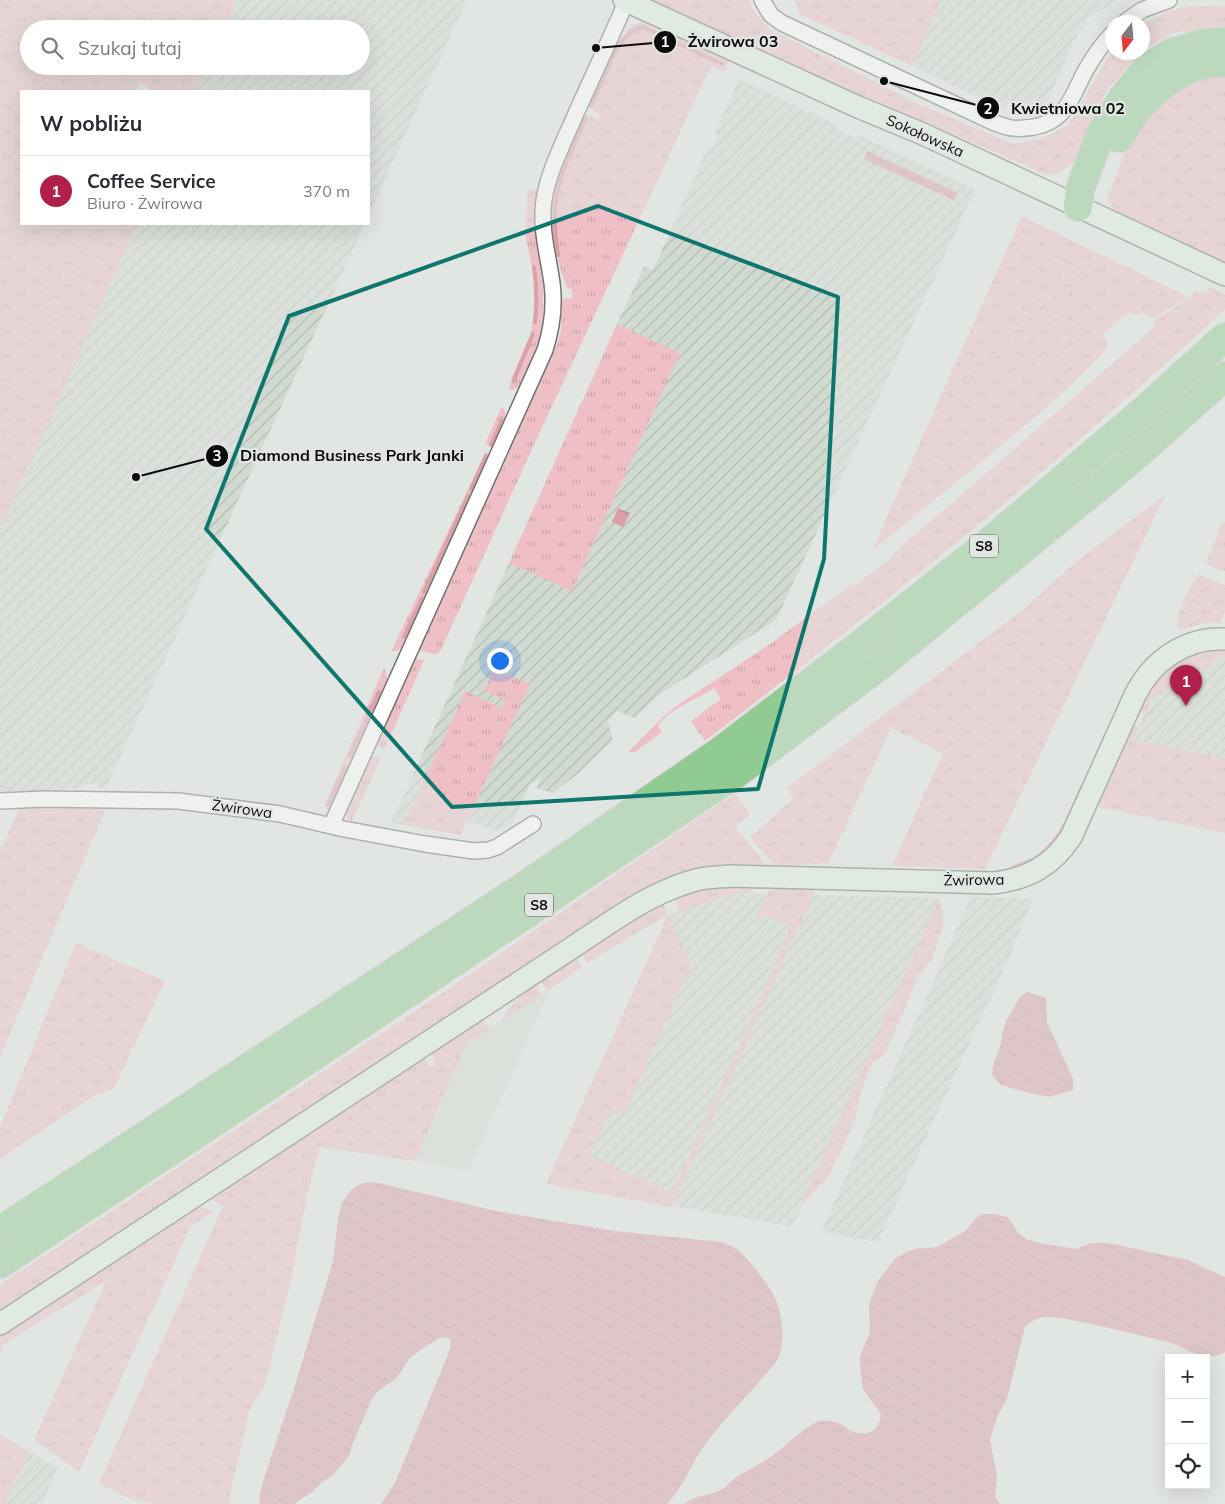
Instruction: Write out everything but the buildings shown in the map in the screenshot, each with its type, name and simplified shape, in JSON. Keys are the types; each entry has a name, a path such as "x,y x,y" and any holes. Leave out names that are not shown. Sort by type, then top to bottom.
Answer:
{"highway":[{"path":"1078,207 1080,189 1100,136 1120,100 1146,68 1173,52 1205,43 1225,42"},
{"path":"1078,207 1093,194 1106,169 1117,141 1137,110 1164,83 1193,67 1219,62 1225,63"},
{"name":"S8","path":"0,1231 526,885 722,750 856,648 988,543 1142,412 1225,337"},
{"name":"S8","path":"0,1264 306,1062 738,772 882,664 1130,461 1225,376"}],"street":[{"path":"331,826 545,350 551,325 553,300 543,218 548,182 626,0"},
{"name":"Sokołowska","path":"626,0 858,107 923,134 1220,273"},
{"path":"762,0 771,15 782,24 1008,128 1023,129 1053,121 1062,113 1072,99 1087,69 1105,43"},
{"path":"1135,15 1142,10 1169,0"},
{"name":"Żwirowa","path":"0,1324 629,911 666,890 700,879 731,876 993,883 1020,878 1032,873 1050,862 1072,837 1140,685 1154,667 1180,648 1200,641 1225,639"},
{"name":"Żwirowa","path":"0,801 44,799 178,801 280,814 425,844 480,850 497,847 533,824"}],"highlighted area":[{"path":"598,206 838,297 824,559 758,789 452,807 206,529 289,316"}],"shaded area":[{"path":"237,0 467,0 370,212 370,90 196,90 203,75 370,75 370,20 228,20"},
{"path":"941,0 1117,0 1089,18 1075,39 1047,102 1015,114 1011,112 1015,105 1009,102 1005,109 912,66"},
{"path":"737,78 837,125 835,129 855,138 857,134 975,190 776,620 663,692 635,718 617,711 608,721 613,740 579,773 553,793 537,788 540,779 530,784 513,823 497,831 467,822 529,685 505,700 502,708 465,691 404,825 391,823 509,563 572,590 680,353 617,324 644,267 653,270 708,147 713,146 717,137 715,131 736,86"},
{"path":"137,225 365,225 106,788 97,787 96,783 86,784 82,788 0,793 0,528"},
{"path":"1225,656 1225,758 1133,740 1152,698"},
{"path":"735,893 939,898 792,1227 546,1184 669,915"},
{"path":"971,897 1033,899 1009,958 878,1242 821,1232"},
{"path":"551,988 468,1171 415,1161 467,1043"},
{"path":"29,1451 58,1468 42,1504 5,1504"}],"green space":[{"path":"0,0 237,0 228,20 20,20 20,75 203,75 196,90 149,90 148,85 140,83 136,90 20,90 20,225 137,225 0,528 0,465 29,401 26,392 4,381 0,389","holes":["67,241 87,242 94,246 52,334 45,329 40,321 50,299 48,296"]},
{"path":"650,0 749,0 754,11 769,29 923,106 1013,144 1041,139 1068,126 1107,60 1134,60 1106,91 1074,162 1060,172 1048,175 752,48"},
{"path":"794,0 941,0 912,66 800,14"},
{"path":"1189,6 1225,6 1225,29 1175,32 1150,46 1150,20 1167,12"},
{"path":"641,22 729,61 724,72 711,66 532,449 441,650 437,654 427,653 419,649 558,342 561,330 562,301 573,298 571,289 567,288 562,275 553,234 552,207 557,179 582,119 586,116 591,116 597,120 600,114 588,106 616,43 632,26"},
{"path":"1225,72 1225,265 1118,216 1107,199 1130,138 1157,101 1191,78"},
{"path":"528,189 535,190 536,192 535,223 543,287 543,318 539,341 522,384 516,389 509,390 512,377 531,333 535,308 534,277 525,232"},
{"path":"1022,216 1188,297 1152,319 1146,313 1135,315 1128,313 1103,334 1108,348 1072,384 1031,421 872,551 946,384 976,379 1006,344 985,328 976,318","holes":["1093,266 1096,284 1073,287 1058,297 1062,316 1011,334"]},
{"path":"67,241 87,242 98,250 59,336 44,328 40,317 50,299 44,292"},
{"path":"1076,258 1093,266 1097,284 1073,287 1058,297 1062,316 1078,329 1044,373 1015,356 1006,344 1011,334 1027,321 1033,286 1050,269"},
{"path":"1210,287 1225,295 1225,309 1099,422 905,585 705,741 691,721 721,699 714,688 668,715 658,726 662,732 635,752 628,752 664,716 679,704 770,644 851,585 857,584 893,556 898,549 1142,338 1156,325 1153,322 1193,295 1195,291 1204,293"},
{"path":"976,318 985,328 1006,344 976,379 946,384"},
{"path":"617,324 680,353 572,591 509,563"},
{"path":"4,381 26,392 29,401 0,465 0,389"},
{"path":"502,406 506,416 502,430 495,445 485,444"},
{"path":"486,451 489,457 406,644 399,650 391,652"},
{"path":"1165,495 985,869 892,866 943,753 891,728 828,864 775,865 750,838 793,799 787,788 1024,609 1077,561"},
{"path":"1222,522 1225,523 1225,571 1206,563"},
{"path":"1199,575 1225,585 1225,611 1220,623 1208,622 1181,630 1177,627 1181,606"},
{"path":"1206,648 1225,648 1225,656 1152,698 1144,715 1138,710 1151,684 1182,657"},
{"path":"416,659 424,660 384,750 376,742"},
{"path":"384,668 388,682 329,810 325,809 324,806"},
{"path":"494,669 530,684 461,835 404,825 465,691 502,708 505,700 484,691"},
{"path":"1132,726 1139,727 1133,740 1225,758 1225,833 1098,807 1121,753 1116,750"},
{"path":"371,756 381,757 351,822 346,813"},
{"path":"735,793 750,814 735,827 764,862 764,868 708,871 0,1316 0,1285 456,984"},
{"path":"21,805 107,806 0,1057 0,851"},
{"path":"719,884 752,887 753,893 735,893 678,912 674,896"},
{"path":"814,884 814,894 672,1207 546,1184 668,915 587,963 580,951 662,901 691,966 626,1110 610,1113 590,1156 672,1193 779,958 779,953 791,926 764,914 760,922 756,917 771,886"},
{"path":"939,898 943,912 943,928 931,961 919,975 883,1056 873,1063 867,1075 854,1122 843,1148 825,1181 800,1207"},
{"path":"76,943 165,981 114,1088 94,1096 0,1159 0,1127"},
{"path":"576,957 582,967 547,991 541,980"},
{"path":"536,985 541,995 502,1021 510,1007"},
{"path":"479,1020 484,1021 490,1029 467,1043 415,1161 320,1147 308,1191 291,1279 266,1383 249,1411 228,1504 155,1504 128,1498 99,1483 223,1206 215,1202 208,1195 423,1055 430,1067 436,1064 431,1051"},
{"path":"194,1205 213,1211 190,1227 79,1472 34,1440 106,1281 4,1344 0,1354 0,1334"},
{"path":"0,1435 29,1451 5,1504 0,1504"}],"water":[{"path":"867,151 958,193 954,200 864,159"},
{"path":"618,508 630,513 623,527 612,522"},
{"path":"1027,992 1046,998 1047,1022 1073,1079 1073,1090 1049,1097 1001,1085 992,1075 993,1065 1001,1044 1006,1021 1020,997"},
{"path":"370,1182 496,1211 615,1231 722,1242 730,1245 737,1249 754,1267 776,1299 782,1326 782,1346 778,1359 707,1442 680,1487 667,1504 381,1504 395,1483 447,1357 451,1345 450,1339 440,1338 409,1359 397,1378 378,1391 372,1399 349,1456 333,1475 294,1504 260,1504 259,1498 263,1481 333,1261 339,1212 343,1201 351,1190 360,1184"},
{"path":"983,1214 995,1214 1008,1217 1018,1233 1028,1240 1077,1249 1091,1243 1108,1243 1188,1260 1225,1277 1225,1352 1210,1357 1210,1354 1195,1354 1171,1343 1060,1318 1043,1317 1030,1323 1025,1327 1007,1399 998,1415 990,1440 997,1476 995,1497 1000,1504 684,1504 723,1489 734,1479 768,1458 815,1423 822,1421 834,1422 860,1433 874,1430 880,1421 881,1414 863,1389 860,1356 870,1332 869,1304 878,1281 895,1259 904,1253 914,1249 937,1247 965,1231 977,1217"}],"waterway":[{"path":"591,106 618,46 636,29 643,27 722,64"},
{"path":"558,255 555,222 556,199 566,163 586,118"},
{"path":"534,267 536,281 535,322"},
{"path":"514,380 533,334"},
{"path":"491,445 502,420"},
{"path":"471,489 486,456"},
{"path":"424,592 468,496"},
{"path":"404,637 422,598"},
{"path":"350,755 379,692"},
{"path":"328,805 345,768"},
{"path":"1011,868 1034,859 1048,848 1065,824 1082,787"}],"place":[{"name":"Żwirowa 03","path":"596,48"},
{"name":"Kwietniowa 02","path":"884,81"},
{"name":"Diamond Business Park Janki","path":"136,477"},
{"name":"Coffee Service","path":"1186,706"}]}
